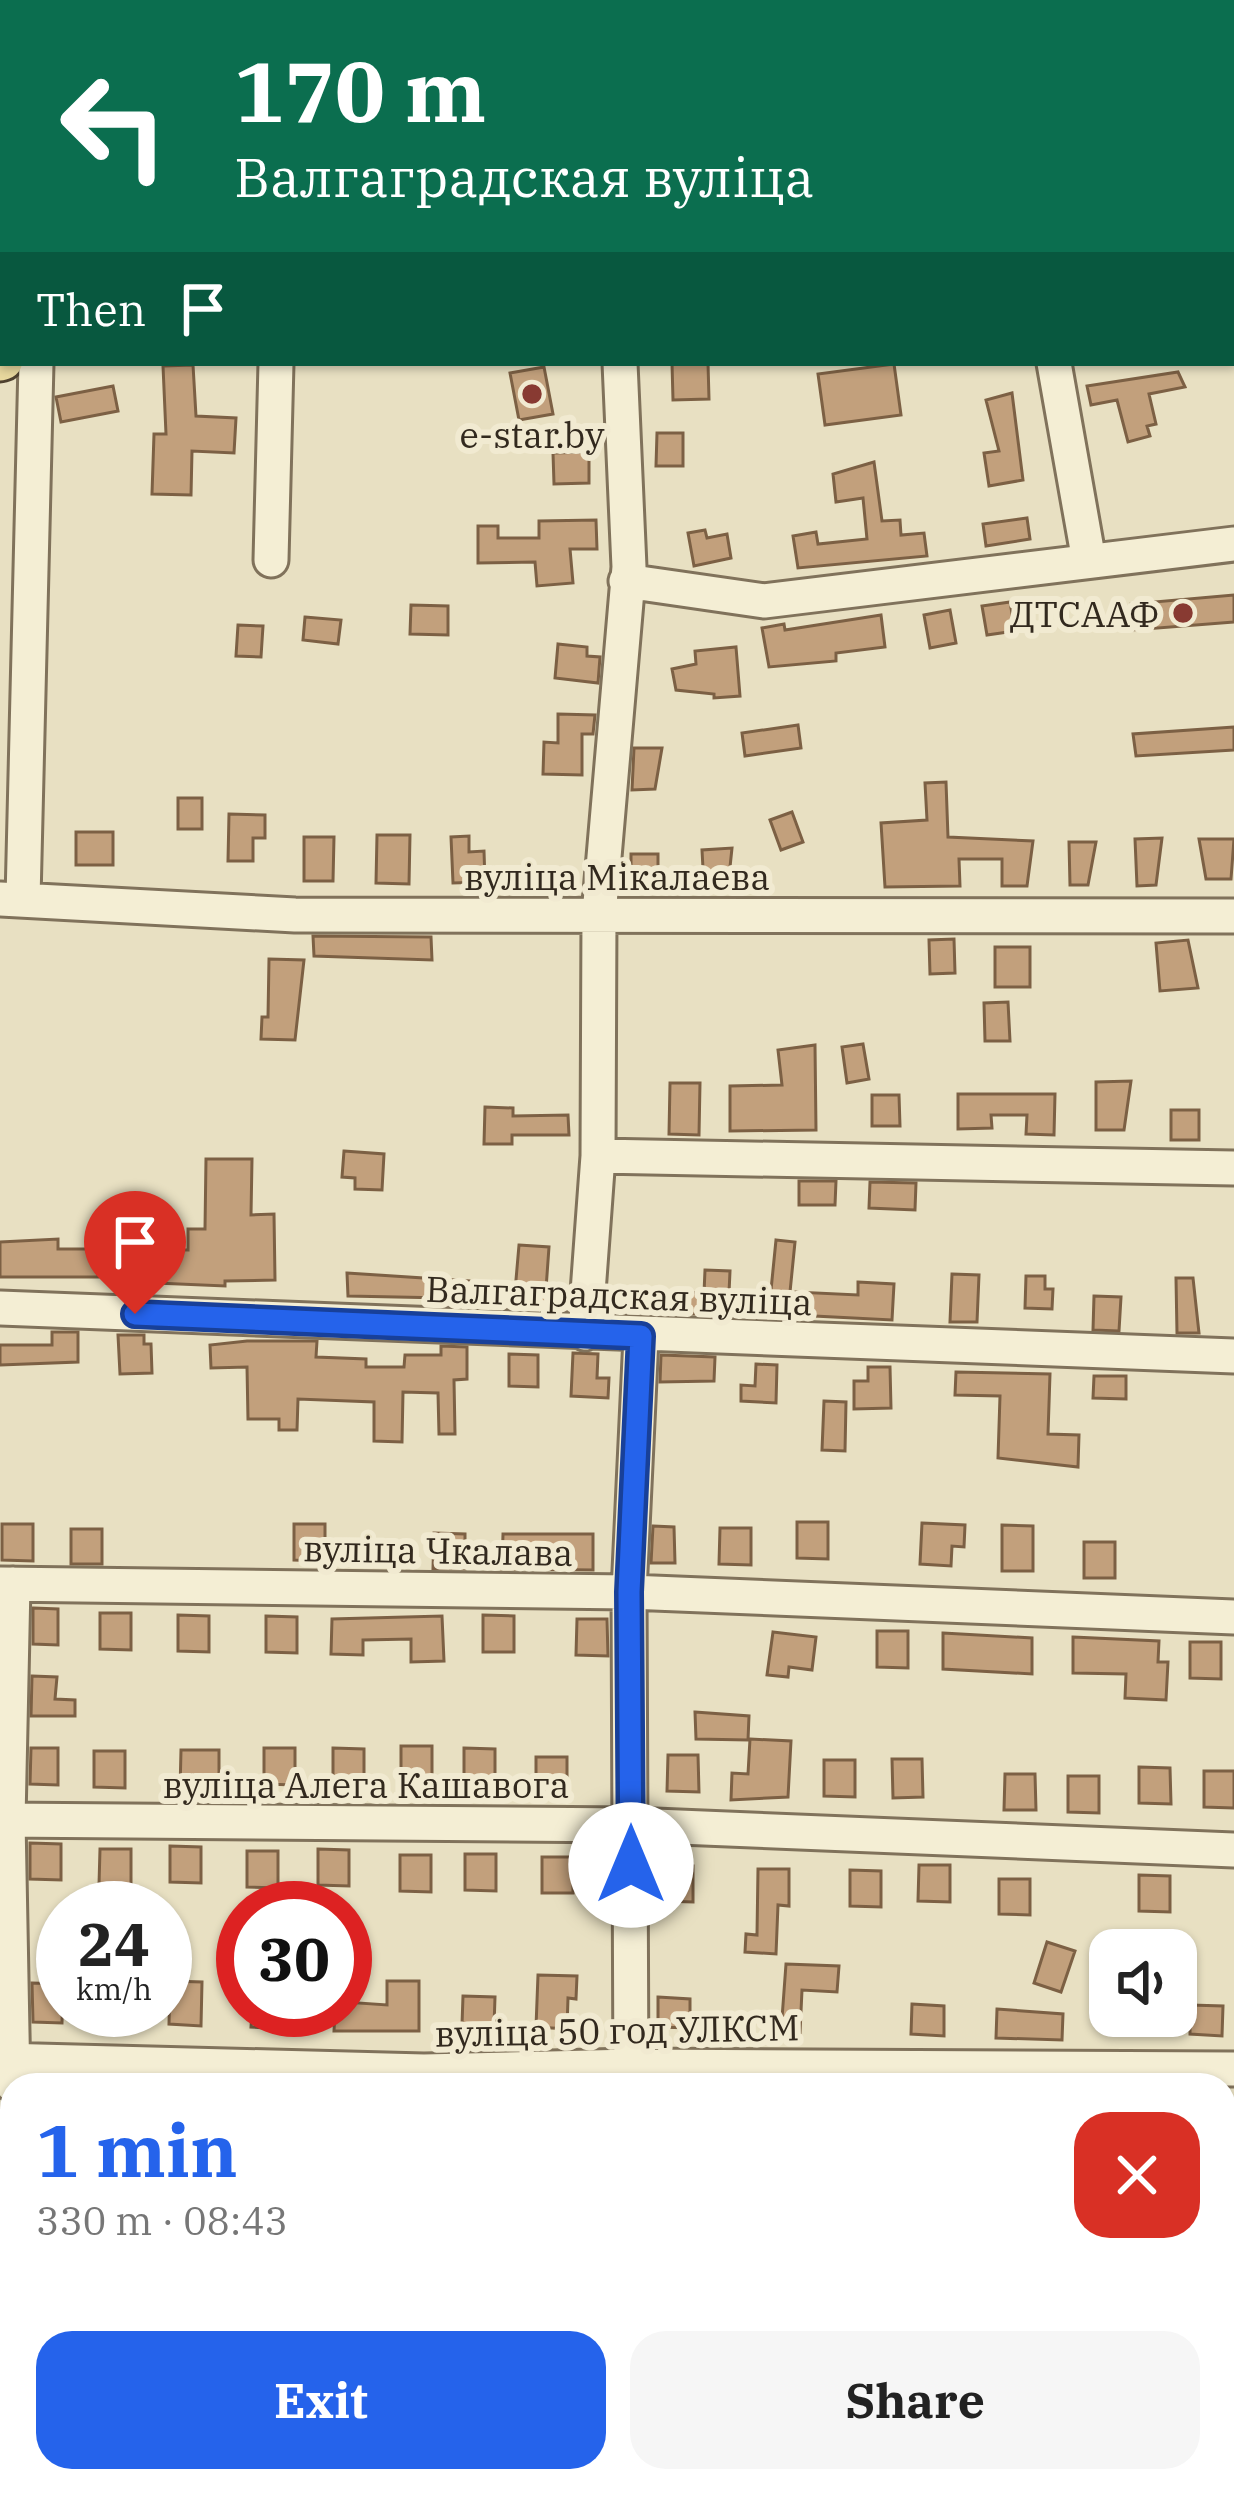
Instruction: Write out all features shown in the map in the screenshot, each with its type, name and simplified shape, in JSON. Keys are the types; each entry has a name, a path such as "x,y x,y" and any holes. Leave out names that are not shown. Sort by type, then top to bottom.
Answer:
{"street":[{"path":"12,899 36,366"},
{"path":"271,560 276,366"},
{"path":"585,1333 598,1156 598,915 626,581 620,366"},
{"path":"1055,366 1089,561"},
{"path":"626,581 764,601 1234,544"},
{"name":"вуліца Мікалаева","path":"12,899 295,915 1234,916"},
{"path":"598,1156 1234,1168"},
{"name":"Валгаградская вуліца","path":"0,1308 1234,1356"},
{"path":"631,2073 629,1592 641,1336"},
{"path":"7,1584 4,1820 9,2068"},
{"name":"вуліца Чкалава","path":"7,1584 629,1592 1234,1616"},
{"name":"вуліца Алега Кашавога","path":"4,1820 631,1826 1234,1850"},
{"name":"вуліца 50 год УЛКСМ","path":"9,2068 507,2073"},
{"name":"вуліца 50 год УЛКСМ","path":"889,2073 1234,2069"}],"building":[{"path":"163,366 193,366 196,416 236,418 234,453 192,451 191,495 152,494 154,434 166,434"},
{"path":"672,366 708,366 709,399 673,400"},
{"path":"894,366 901,415 825,425 818,374"},
{"name":"e-star.by","path":"544,367 553,414 519,420 510,373"},
{"path":"1178,372 1185,387 1149,394 1156,424 1147,426 1150,436 1128,442 1117,400 1091,405 1087,386"},
{"path":"113,386 118,411 61,422 56,397"},
{"path":"1012,393 1023,480 989,486 984,453 999,451 986,400"},
{"path":"657,433 683,433 683,466 656,466"},
{"path":"589,452 589,483 554,484 553,453"},
{"path":"874,462 882,521 900,520 901,535 924,533 927,556 798,568 793,536 816,532 818,544 867,539 863,498 836,502 833,474"},
{"path":"1027,518 1030,539 986,546 983,524"},
{"path":"596,520 597,549 570,549 573,583 537,586 535,562 478,563 478,526 498,526 498,538 539,538 539,521"},
{"path":"705,530 707,538 727,534 731,558 694,566 688,533"},
{"name":"ДТСААФ","path":"1234,595 1234,622 1133,630 1131,604"},
{"path":"1010,602 1015,631 987,635 982,606"},
{"path":"411,605 448,606 448,635 410,634"},
{"path":"950,610 956,643 930,648 924,615"},
{"path":"881,615 885,647 836,653 836,661 769,667 762,628 784,624 785,630"},
{"path":"305,617 341,620 338,644 303,640"},
{"path":"238,625 263,626 261,657 236,656"},
{"path":"558,644 587,647 587,656 600,657 598,683 555,678"},
{"path":"736,647 740,696 714,698 714,694 676,690 672,669 696,664 695,651"},
{"path":"558,714 595,715 593,734 582,734 582,775 543,774 544,742 558,743"},
{"path":"798,725 801,748 745,756 742,733"},
{"path":"1234,727 1234,750 1136,756 1133,734"},
{"path":"634,748 662,748 655,789 632,790"},
{"path":"946,782 948,837 1033,841 1027,886 1002,886 1002,859 959,859 960,886 885,887 881,823 927,820 925,783"},
{"path":"178,798 202,798 202,829 178,829"},
{"path":"792,812 803,842 781,850 770,820"},
{"path":"229,814 265,815 265,838 253,838 253,861 228,861"},
{"path":"76,832 113,832 113,865 76,865"},
{"path":"377,835 410,835 409,884 376,883"},
{"path":"469,836 469,852 484,851 485,882 453,883 451,837"},
{"path":"304,837 334,837 333,881 304,881"},
{"path":"1162,838 1156,885 1137,886 1135,839"},
{"path":"1199,839 1234,839 1231,879 1206,879"},
{"path":"1069,842 1096,842 1088,885 1070,885"},
{"path":"732,848 728,886 704,887 702,850"},
{"path":"631,854 658,854 658,885 631,885"},
{"path":"313,936 431,937 432,960 314,956"},
{"path":"954,939 955,973 930,974 929,940"},
{"path":"1188,940 1198,988 1160,991 1156,943"},
{"path":"995,947 1030,947 1030,987 995,987"},
{"path":"269,959 304,960 295,1040 261,1039 262,1017 268,1017"},
{"path":"1008,1002 1010,1041 985,1041 984,1003"},
{"path":"863,1044 869,1079 847,1083 842,1047"},
{"path":"815,1045 816,1130 730,1131 730,1086 782,1085 778,1050"},
{"path":"1131,1081 1124,1130 1096,1130 1096,1082"},
{"path":"670,1083 700,1083 699,1135 669,1134"},
{"path":"958,1094 1055,1094 1054,1135 1026,1134 1027,1115 991,1115 992,1128 958,1129"},
{"path":"872,1095 899,1095 900,1126 872,1126"},
{"path":"485,1107 513,1108 513,1116 568,1115 569,1135 512,1135 512,1144 484,1144"},
{"path":"1171,1110 1199,1110 1199,1140 1171,1140"},
{"path":"344,1151 384,1154 382,1190 355,1189 355,1178 342,1177"},
{"path":"206,1159 252,1159 251,1215 274,1214 275,1280 225,1281 225,1286 133,1282 134,1249 188,1250 188,1229 205,1229"},
{"path":"799,1181 836,1181 835,1205 799,1205"},
{"path":"870,1182 916,1183 915,1210 869,1208"},
{"path":"58,1239 58,1249 98,1249 98,1277 0,1277 0,1242"},
{"path":"776,1240 795,1242 789,1302 770,1300"},
{"path":"519,1245 549,1247 546,1289 567,1291 566,1309 514,1303"},
{"path":"705,1270 730,1271 728,1315 641,1312 641,1292 704,1293"},
{"path":"347,1273 469,1281 470,1305 445,1304 445,1298 348,1296"},
{"path":"952,1274 979,1275 977,1322 950,1322"},
{"path":"1026,1276 1045,1276 1045,1289 1053,1289 1052,1309 1025,1308"},
{"path":"1176,1278 1193,1278 1199,1333 1177,1333"},
{"path":"858,1282 894,1284 892,1320 795,1315 796,1292 858,1295"},
{"path":"1094,1296 1121,1297 1119,1331 1093,1330"},
{"path":"52,1332 78,1332 78,1362 0,1365 0,1345 52,1345"},
{"path":"118,1335 144,1335 144,1344 151,1344 152,1373 120,1374"},
{"path":"317,1341 316,1357 366,1359 366,1367 404,1367 405,1355 441,1355 441,1346 467,1347 467,1379 454,1380 455,1434 439,1434 438,1393 403,1392 402,1442 374,1441 374,1402 298,1399 297,1430 279,1430 279,1419 248,1419 247,1367 211,1368 210,1345"},
{"path":"573,1353 598,1354 597,1378 609,1378 608,1398 571,1396"},
{"path":"509,1354 538,1355 538,1387 509,1386"},
{"path":"661,1355 715,1357 714,1381 660,1382"},
{"path":"756,1364 777,1365 776,1403 741,1401 741,1385 755,1386"},
{"path":"868,1367 890,1367 891,1408 854,1409 854,1381 868,1381"},
{"path":"956,1372 1050,1374 1048,1434 1079,1435 1078,1467 998,1458 1000,1396 955,1395"},
{"path":"1094,1376 1126,1376 1126,1399 1093,1398"},
{"path":"824,1401 846,1402 845,1451 822,1450"},
{"path":"797,1522 828,1522 828,1559 797,1558"},
{"path":"922,1523 965,1525 964,1547 952,1546 951,1566 920,1564"},
{"path":"2,1524 33,1524 33,1561 2,1560"},
{"path":"294,1524 325,1524 325,1561 294,1560"},
{"path":"1002,1525 1033,1526 1033,1571 1002,1571"},
{"path":"653,1526 674,1527 675,1563 651,1563"},
{"path":"720,1528 751,1528 751,1565 719,1564"},
{"path":"71,1529 102,1529 102,1564 71,1564"},
{"path":"434,1533 465,1534 465,1569 433,1569"},
{"path":"503,1534 593,1534 593,1570 502,1569"},
{"path":"1084,1542 1115,1542 1115,1578 1084,1578"},
{"path":"33,1608 58,1609 58,1645 33,1644"},
{"path":"100,1613 131,1613 131,1650 100,1649"},
{"path":"178,1615 209,1616 209,1652 178,1651"},
{"path":"483,1615 514,1616 514,1652 483,1652"},
{"path":"266,1616 297,1617 297,1653 266,1652"},
{"path":"442,1616 444,1661 411,1662 411,1639 363,1640 363,1655 331,1654 332,1619"},
{"path":"577,1619 607,1619 608,1656 576,1655"},
{"path":"877,1631 908,1631 908,1668 877,1667"},
{"path":"773,1632 816,1637 812,1670 789,1667 788,1677 767,1675"},
{"path":"943,1633 1032,1638 1032,1674 943,1669"},
{"path":"1073,1637 1159,1641 1158,1662 1168,1662 1166,1700 1125,1698 1126,1674 1073,1673"},
{"path":"1190,1642 1221,1642 1221,1679 1190,1678"},
{"path":"32,1676 57,1677 55,1699 75,1700 75,1716 31,1716"},
{"path":"695,1712 749,1716 748,1740 696,1739"},
{"path":"750,1739 791,1741 788,1797 731,1800 732,1773 748,1774"},
{"path":"401,1746 432,1746 432,1783 401,1782"},
{"path":"31,1748 58,1748 58,1785 30,1784"},
{"path":"264,1748 295,1748 295,1785 264,1784"},
{"path":"333,1748 364,1749 364,1785 333,1784"},
{"path":"464,1748 495,1749 495,1785 464,1784"},
{"path":"181,1750 219,1750 219,1787 180,1791"},
{"path":"94,1751 125,1751 125,1788 94,1787"},
{"path":"668,1755 698,1755 699,1792 667,1791"},
{"path":"536,1757 567,1757 567,1793 536,1793"},
{"path":"892,1759 922,1759 923,1797 893,1798"},
{"path":"824,1760 855,1760 855,1797 824,1796"},
{"path":"1139,1767 1170,1768 1171,1804 1139,1803"},
{"path":"1204,1771 1234,1771 1234,1808 1204,1807"},
{"path":"1005,1774 1035,1774 1036,1810 1004,1810"},
{"path":"1068,1776 1099,1776 1099,1813 1068,1812"},
{"path":"30,1843 61,1844 61,1880 30,1879"},
{"path":"170,1846 201,1847 201,1883 170,1881"},
{"path":"100,1849 131,1849 131,1881 99,1881"},
{"path":"318,1849 349,1850 349,1881 318,1881"},
{"path":"247,1851 278,1851 278,1881 247,1881"},
{"path":"465,1854 496,1854 496,1891 465,1890"},
{"path":"400,1855 431,1855 431,1892 400,1891"},
{"path":"542,1857 573,1857 573,1893 542,1893"},
{"path":"662,1865 693,1866 693,1902 661,1901"},
{"path":"919,1865 950,1865 950,1902 918,1901"},
{"path":"758,1869 789,1869 789,1906 778,1905 776,1954 745,1952 746,1934 757,1935"},
{"path":"850,1870 881,1871 881,1907 850,1906"},
{"path":"1139,1875 1170,1876 1170,1912 1139,1911"},
{"path":"999,1879 1030,1879 1030,1915 999,1914"},
{"path":"1047,1942 1075,1951 1061,1992 1034,1983"},
{"path":"786,1964 839,1966 837,1992 802,1990 800,2033 781,2032"},
{"path":"538,1975 577,1976 576,1999 568,1998 567,2029 536,2027"},
{"path":"387,1981 419,1981 419,2031 372,2031 372,2004 387,2005"},
{"path":"192,1982 202,1982 201,2026 192,2025"},
{"path":"32,1983 36,1983 33,2022"},
{"path":"463,1996 495,1997 494,2027 462,2025"},
{"path":"658,1997 690,1999 690,2028 658,2027"},
{"path":"912,2004 944,2006 944,2036 911,2034"},
{"path":"1197,2005 1223,2006 1222,2036 1197,2034"},
{"path":"997,2009 1063,2014 1062,2040 996,2038"}],"place":[{"name":"e-star.by","path":"532,394"},
{"name":"ДТСААФ","path":"1183,613"}],"route":[{"path":"135,1314 641,1336 629,1592 631,1865"}]}
